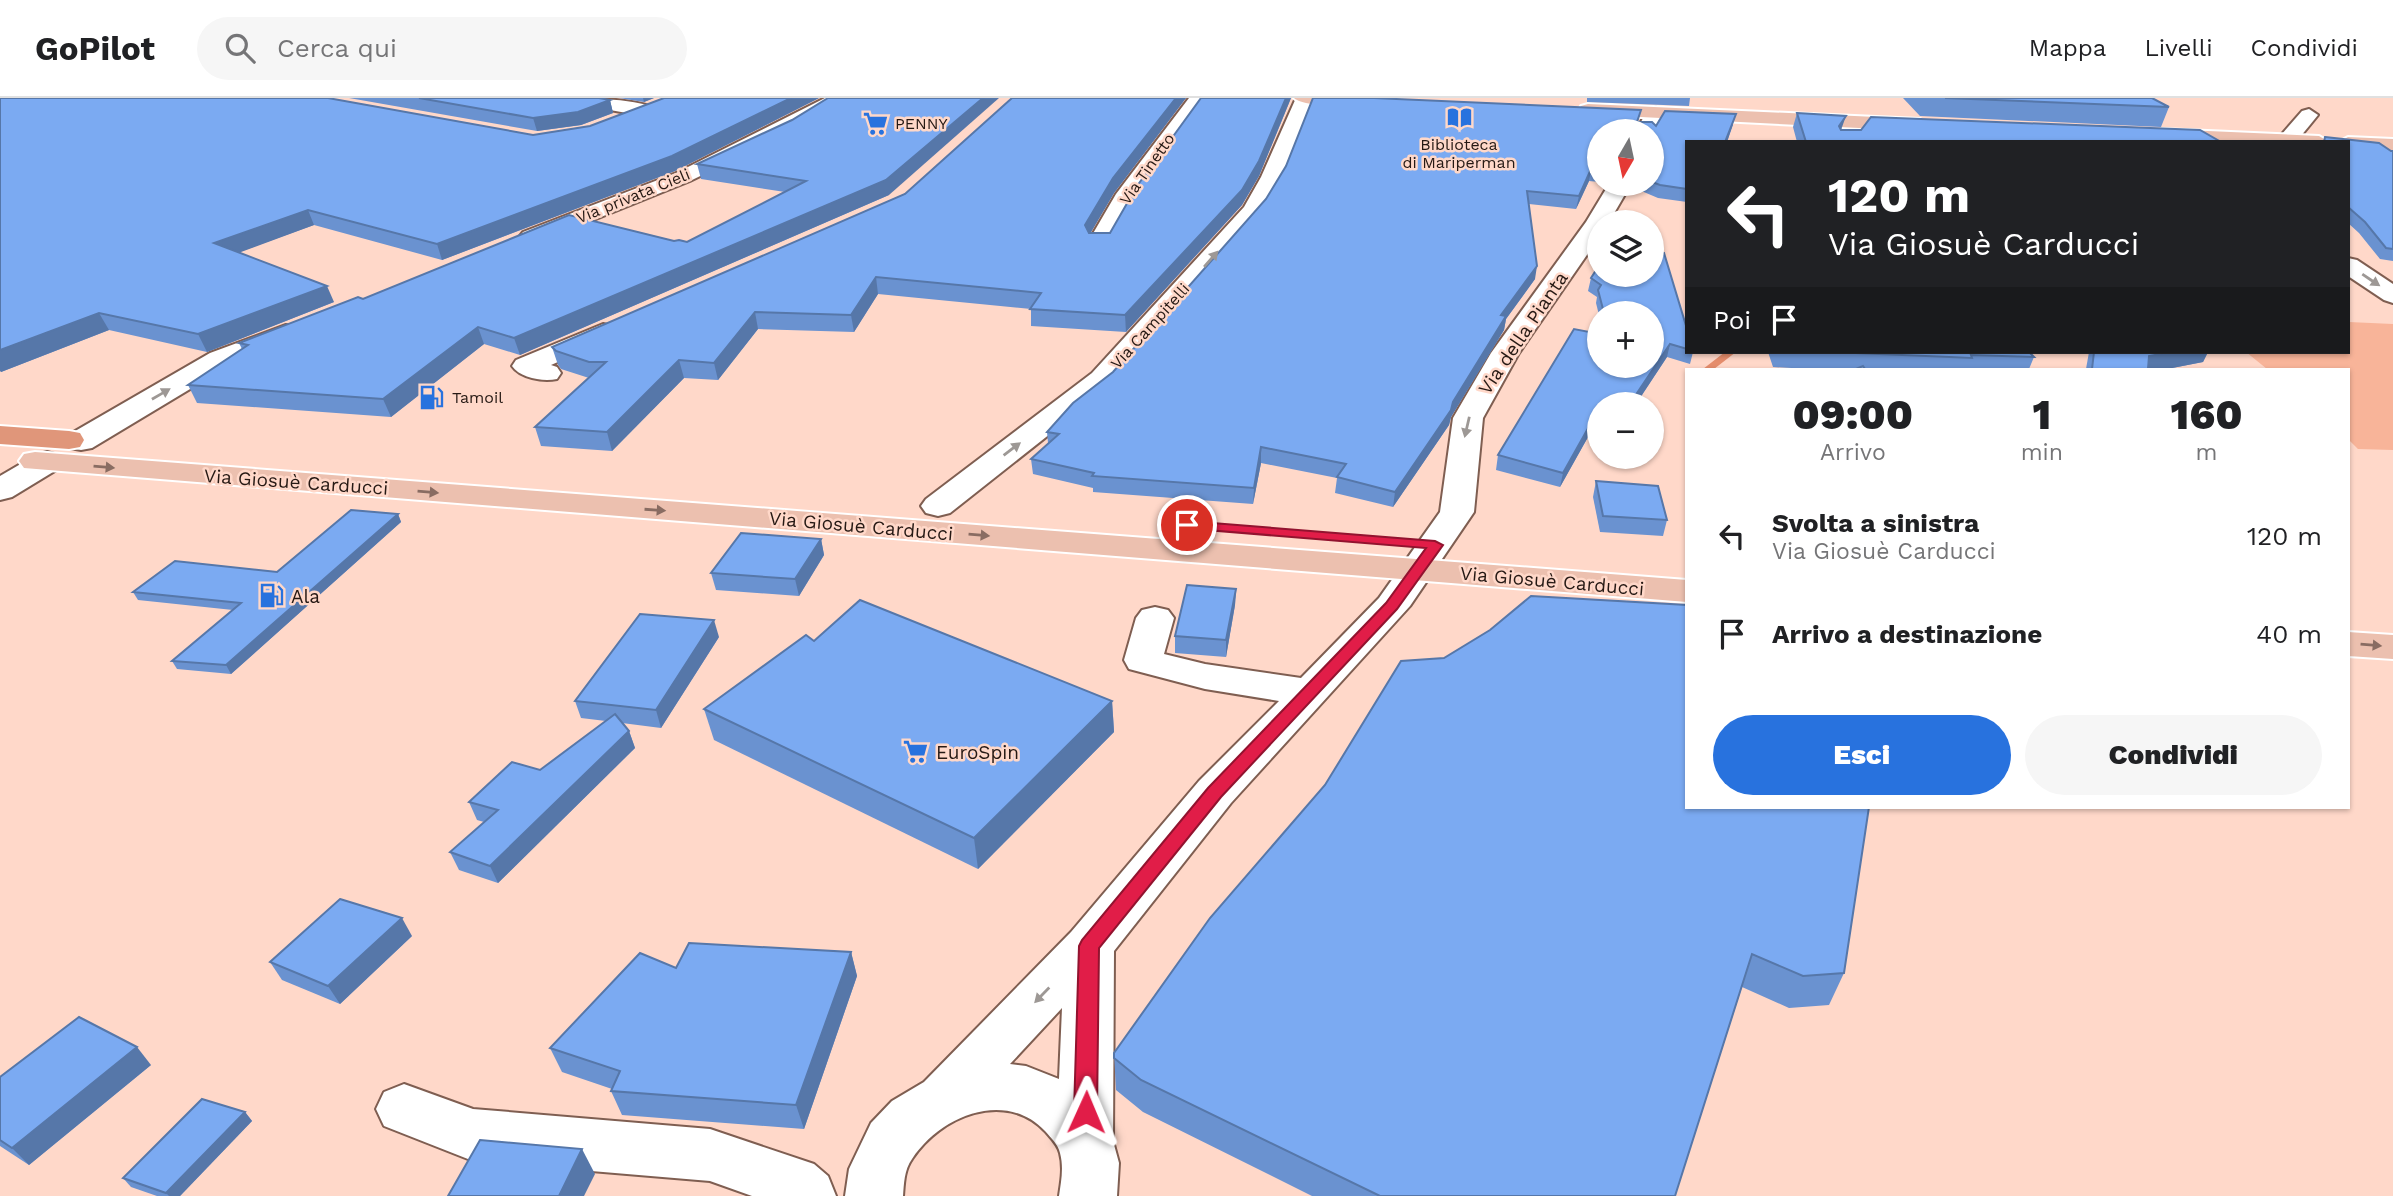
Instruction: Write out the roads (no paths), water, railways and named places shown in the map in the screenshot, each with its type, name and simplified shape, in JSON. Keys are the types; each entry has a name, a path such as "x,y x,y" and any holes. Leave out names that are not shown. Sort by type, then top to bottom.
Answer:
{"highway":[{"path":"0,435 58,451"},
{"path":"0,458 58,451"}],"main road":[{"path":"1304,98 1388,102"},
{"path":"1563,109 1941,126"},
{"path":"2148,135 2262,140"},
{"path":"2350,143 2387,148"},
{"name":"Via Giosuè Carducci","path":"58,451 938,506 1427,558 1685,592"},
{"name":"Via Giosuè Carducci","path":"58,451 1427,558 1685,565"},
{"path":"2350,617 2393,621"},
{"path":"2350,643 2393,647"}],"street":[{"path":"571,98 649,111"},
{"name":"Via privata Cieli","path":"503,248 683,177 786,127 838,98"},
{"name":"Via Tinetto","path":"1100,242 1124,199 1198,98"},
{"name":"Via Campitelli","path":"938,506 1102,379 1197,274 1253,210 1272,177 1304,98"},
{"path":"615,124 668,102"},
{"path":"1652,119 1655,113"},
{"path":"2286,140 2309,115"},
{"path":"1848,140 1858,123"},
{"name":"Via della Pianta","path":"944,1097 1089,946 1215,792 1392,606 1457,512 1468,418 1511,343 1589,234 1613,196"},
{"path":"2350,266 2393,295"},
{"path":"547,373 526,366 625,322"},
{"path":"0,490 58,451 220,359 310,324"},
{"path":"1155,618 1143,660 1175,672 1311,692"},
{"path":"1088,1196 1091,1169 1085,1140 1089,946"},
{"path":"874,1196 878,1169 893,1139 915,1115 944,1097 977,1087 1011,1086 1043,1095 1068,1114 1085,1140"},
{"path":"404,1109 473,1135 710,1155 793,1183 807,1196"}],"waterway":[{"path":"1709,368 1728,354"}],"place":[{"name":"Biblioteca di Mariperman","path":"1459,118"},
{"name":"PENNY","path":"875,123"},
{"name":"Tamoil","path":"432,397"},
{"name":"Ala","path":"271,596"},
{"name":"EuroSpin","path":"916,752"}]}
